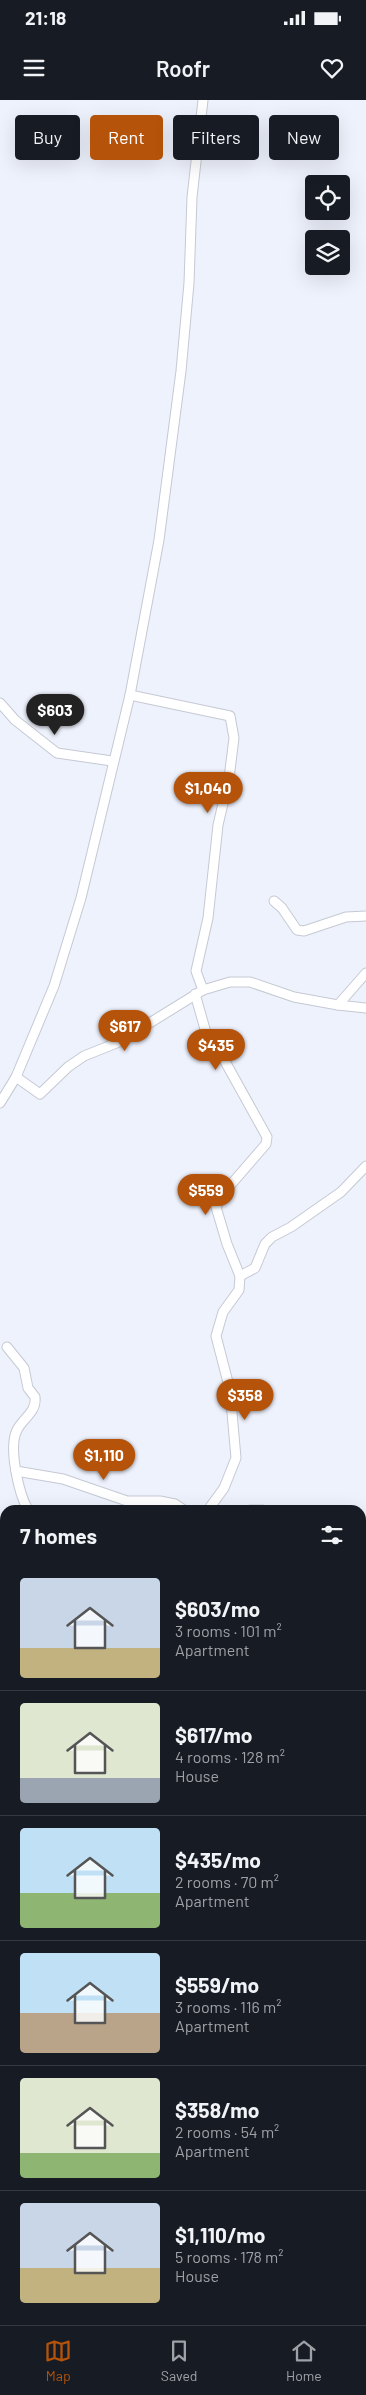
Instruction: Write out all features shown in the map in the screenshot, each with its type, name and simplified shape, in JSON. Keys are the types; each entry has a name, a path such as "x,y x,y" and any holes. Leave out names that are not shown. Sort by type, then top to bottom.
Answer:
{"street":[{"path":"0,1102 16,1077 54,986 81,898 112,761 130,695 159,540 181,371 189,283 192,197 203,100"},
{"path":"130,695 230,716 234,738 229,778 218,825 208,918 196,971 207,1036 222,1056 267,1137 266,1144 242,1170 216,1207 224,1235 240,1276 238,1290 223,1312 216,1336 230,1390 236,1458 224,1488 212,1505"},
{"path":"0,703 15,720 57,752 112,761"},
{"path":"274,901 282,908 297,930 304,931 346,917 366,916"},
{"path":"338,1005 366,973"},
{"path":"16,1077 40,1094 68,1067 84,1056 119,1042 199,992 230,982 250,982 294,997 366,1008"},
{"path":"240,1276 255,1268 265,1244 272,1237 291,1227 341,1192 366,1166"},
{"path":"7,1347 24,1368 28,1388 35,1397 36,1403 16,1431 14,1447 16,1471 25,1505"},
{"path":"16,1471 63,1478 127,1501 160,1501 176,1505"}]}
